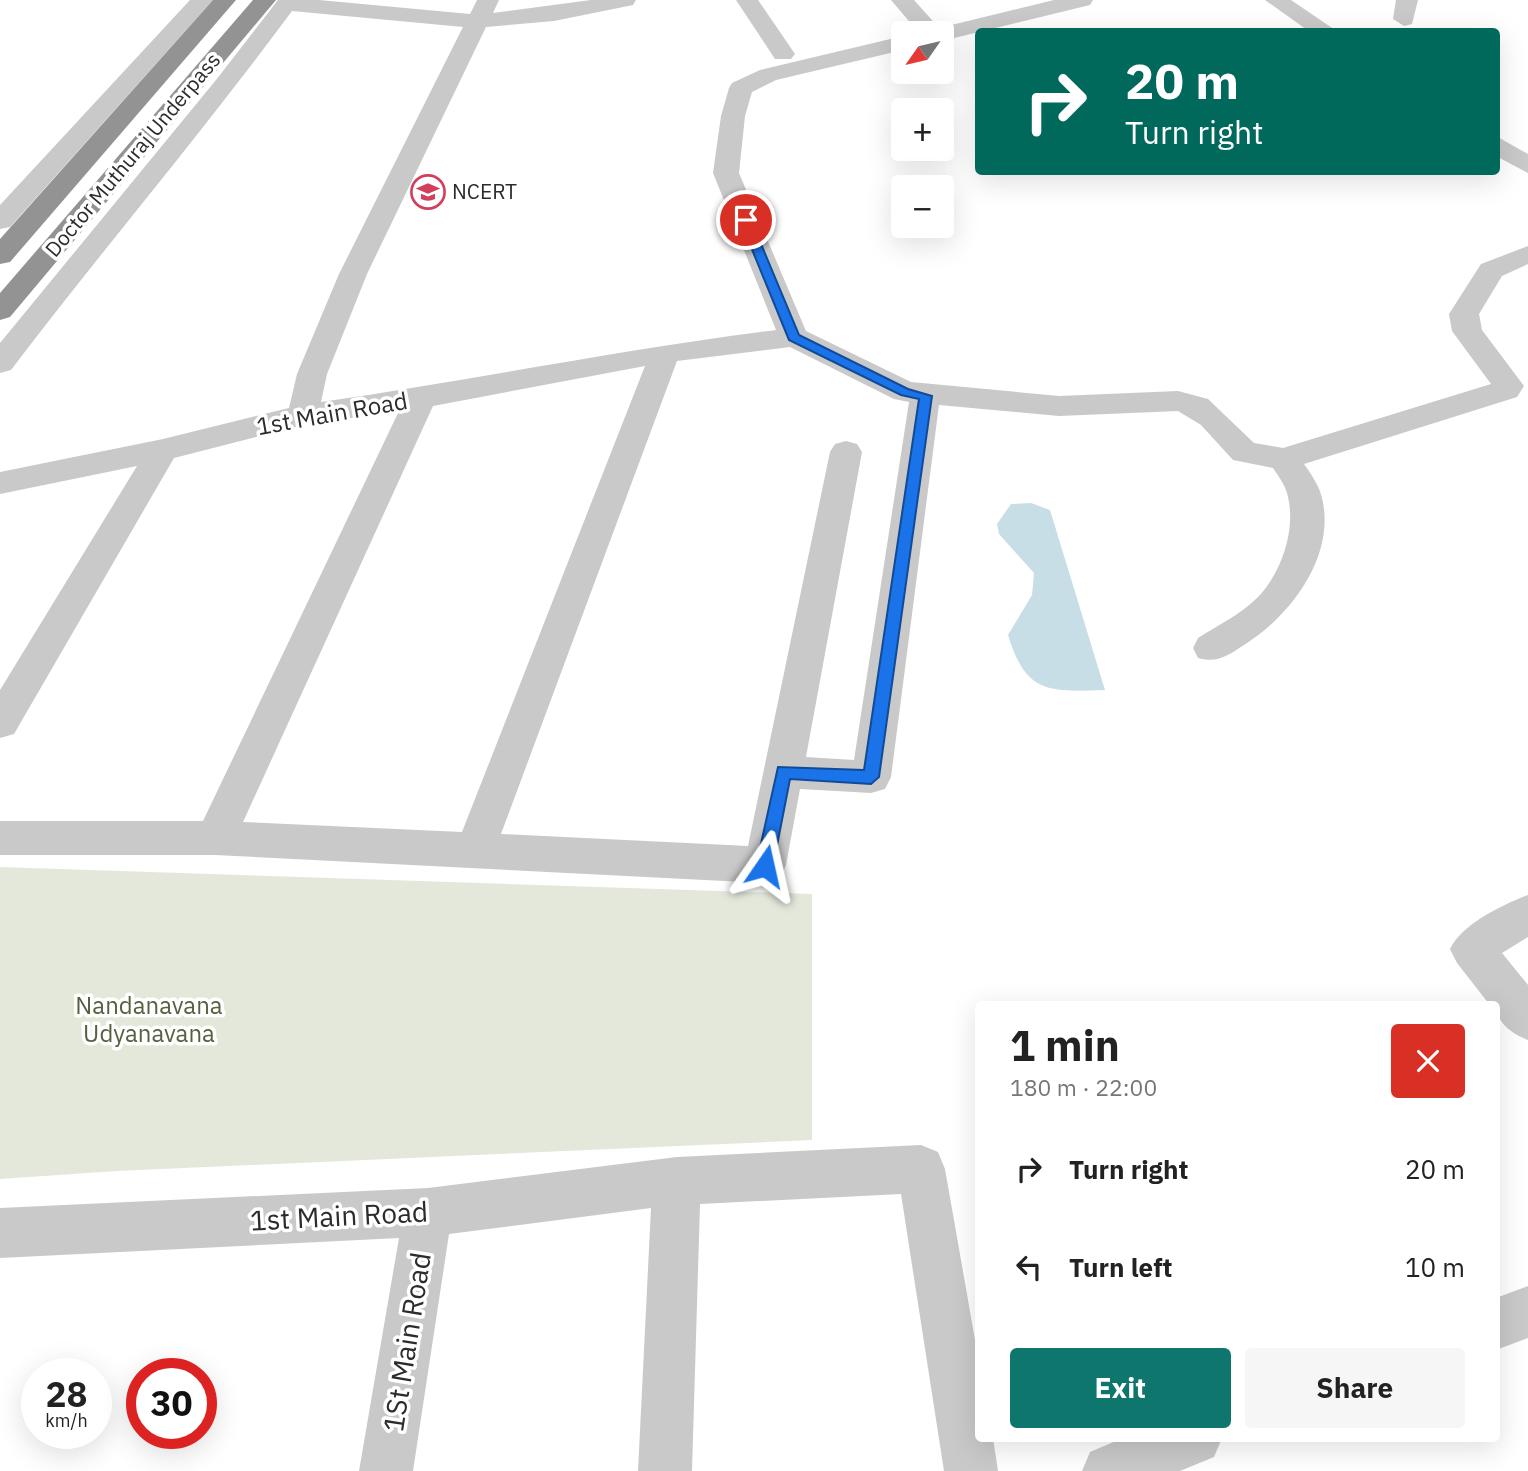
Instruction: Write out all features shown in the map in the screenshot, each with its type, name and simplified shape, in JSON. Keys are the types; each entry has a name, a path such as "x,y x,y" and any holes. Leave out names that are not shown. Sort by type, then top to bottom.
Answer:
{"highway":[{"name":"Doctor Muthuraj Underpass","path":"0,256 225,0"},
{"name":"Doctor Muthuraj Underpass","path":"0,311 281,1"}],"street":[{"path":"0,221 202,0"},
{"path":"0,363 281,1 554,14 625,0"},
{"path":"747,0 783,54"},
{"path":"902,0 920,21"},
{"path":"954,31 1082,0"},
{"path":"1276,0 1321,28"},
{"path":"303,415 312,374 353,274 482,11"},
{"path":"1006,28 1027,23"},
{"path":"954,40 975,35"},
{"path":"891,48 768,75 741,88 733,116 726,173 793,337 905,392 925,396 1059,406 1178,401 1197,406 1244,452 1284,459 1506,390 1509,386 1506,380 1468,331 1464,314 1491,270 1528,254"},
{"path":"1500,147 1528,165"},
{"name":"1st Main Road","path":"0,484 163,450 303,415 421,398 665,353 793,337"},
{"path":"474,853 665,353"},
{"path":"783,772 871,777 925,396"},
{"path":"215,838 421,398"},
{"path":"0,723 163,450"},
{"path":"0,838 215,838 765,866 846,453"},
{"path":"1211,648 1269,609 1280,594 1303,547 1309,525 1305,496 1284,459"},
{"path":"1528,914 1472,949 1528,1019"},
{"name":"1st Main Road","path":"0,1233 428,1212 677,1181 921,1169 971,1471"},
{"path":"666,1471 677,1181"},
{"name":"1St Main Road","path":"386,1471 428,1212"},
{"path":"1500,1322 1528,1312"},
{"path":"1110,1471 1185,1442"}],"green space":[{"name":"Nandanavana Udyanavana","path":"0,867 812,894 812,1140 117,1171 0,1179"}],"water":[{"path":"1031,503 1050,510 1105,690 1068,691 1042,685 1023,669 1015,654 1008,635 1032,595 1034,573 999,534 997,524 1011,504"}],"place":[{"name":"NCERT","path":"428,192"}],"route":[{"path":"746,220 793,337 905,392 925,396 871,777 783,772 765,866"}]}
